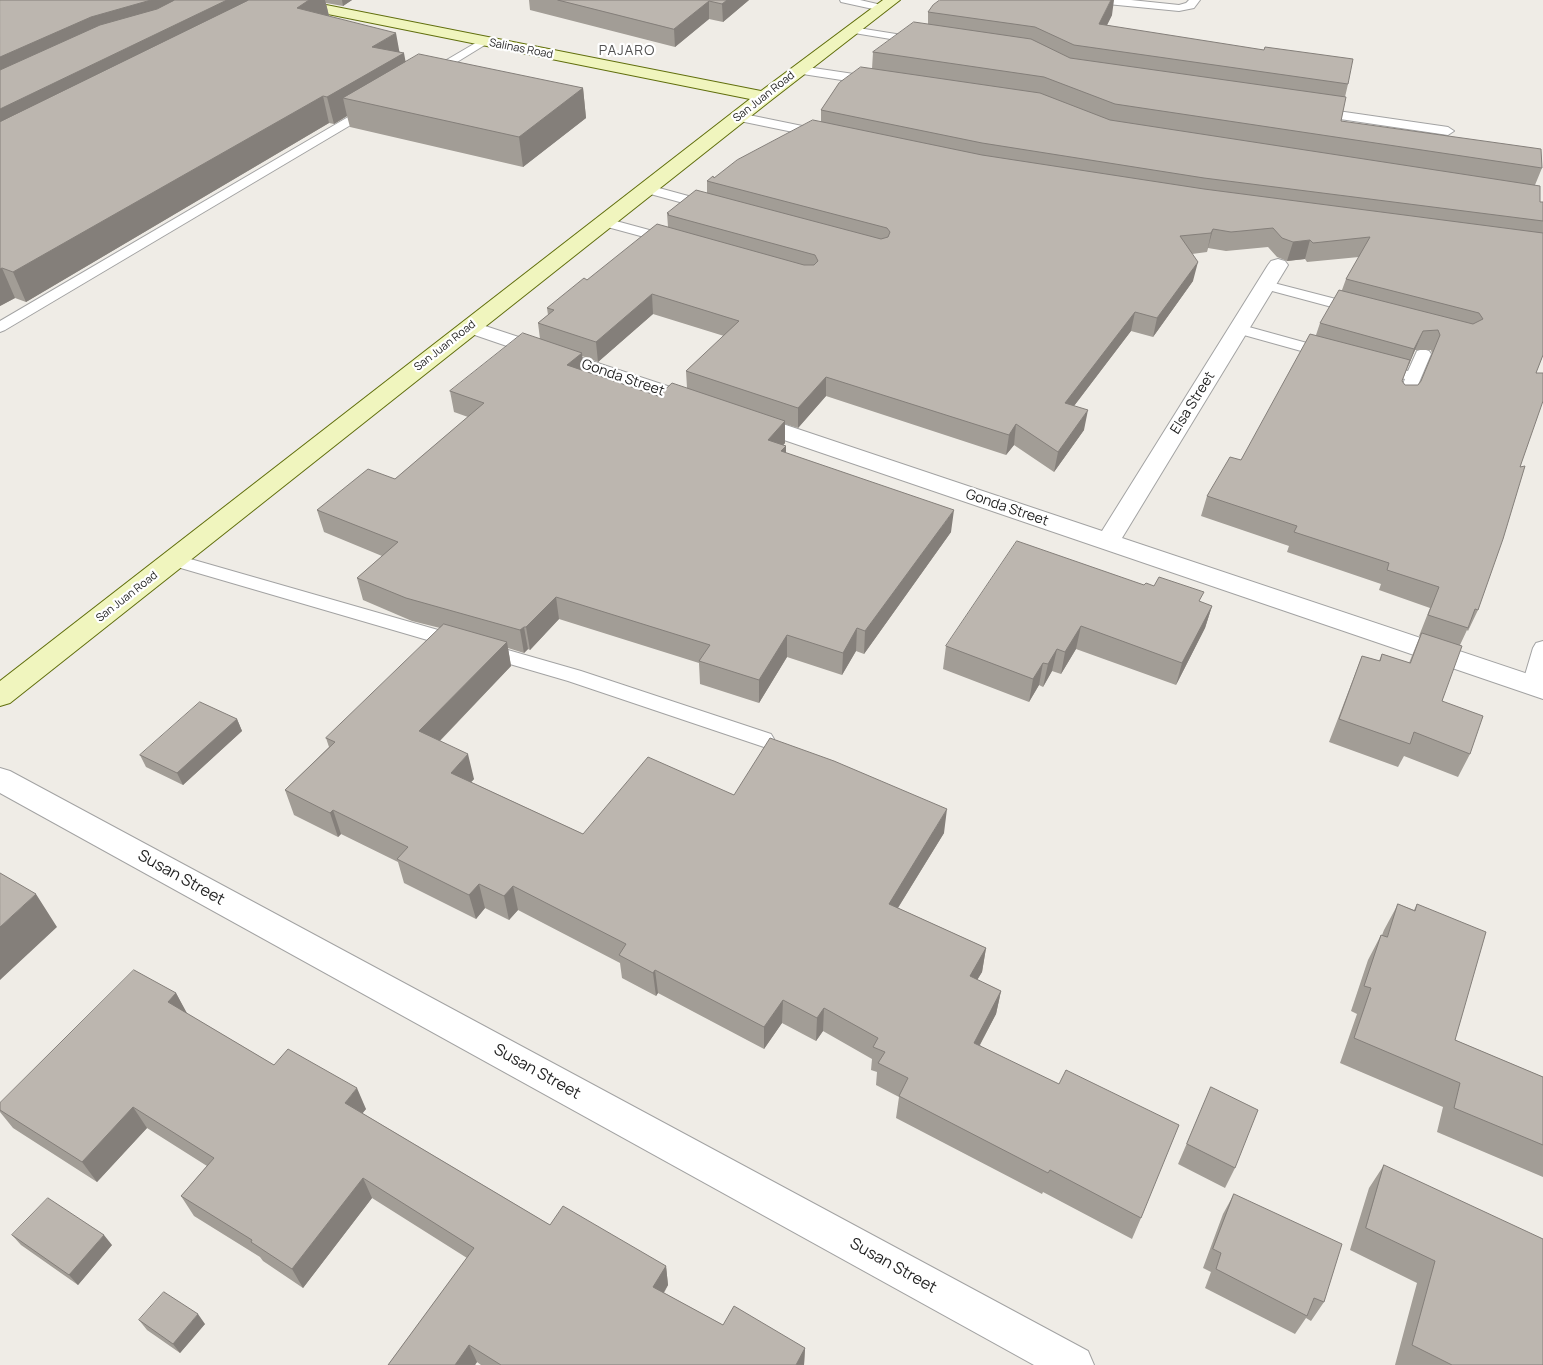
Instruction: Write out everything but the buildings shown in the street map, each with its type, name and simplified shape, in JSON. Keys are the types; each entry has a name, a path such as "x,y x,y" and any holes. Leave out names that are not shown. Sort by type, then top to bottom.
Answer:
{"main road":[{"name":"San Juan Road","path":"0,696 738,117 887,4"},
{"name":"Salinas Road","path":"280,5 484,42 764,97"}],"street":[{"name":"Elsa Street","path":"1107,542 1278,265"},
{"name":"Gonda Street","path":"470,327 1538,687"},
{"name":"Susan Street","path":"0,779 1074,1365"}],"lane":[{"path":"845,0 887,4"},
{"path":"1096,0 1179,8 1190,6 1195,0"},
{"path":"852,30 937,43"},
{"path":"418,80 484,42"},
{"path":"800,70 888,83"},
{"path":"0,327 384,100"},
{"path":"1302,109 1448,131"},
{"path":"738,117 834,137"},
{"path":"648,189 723,210"},
{"path":"605,222 681,243"},
{"path":"1266,284 1374,313"},
{"path":"1238,329 1348,359"},
{"path":"1404,400 1423,354"},
{"path":"1367,364 1414,377"},
{"path":"174,560 555,670 764,740"},
{"path":"1538,687 1543,648"}],"district":[{"name":"PAJARO","path":"627,51"}]}
